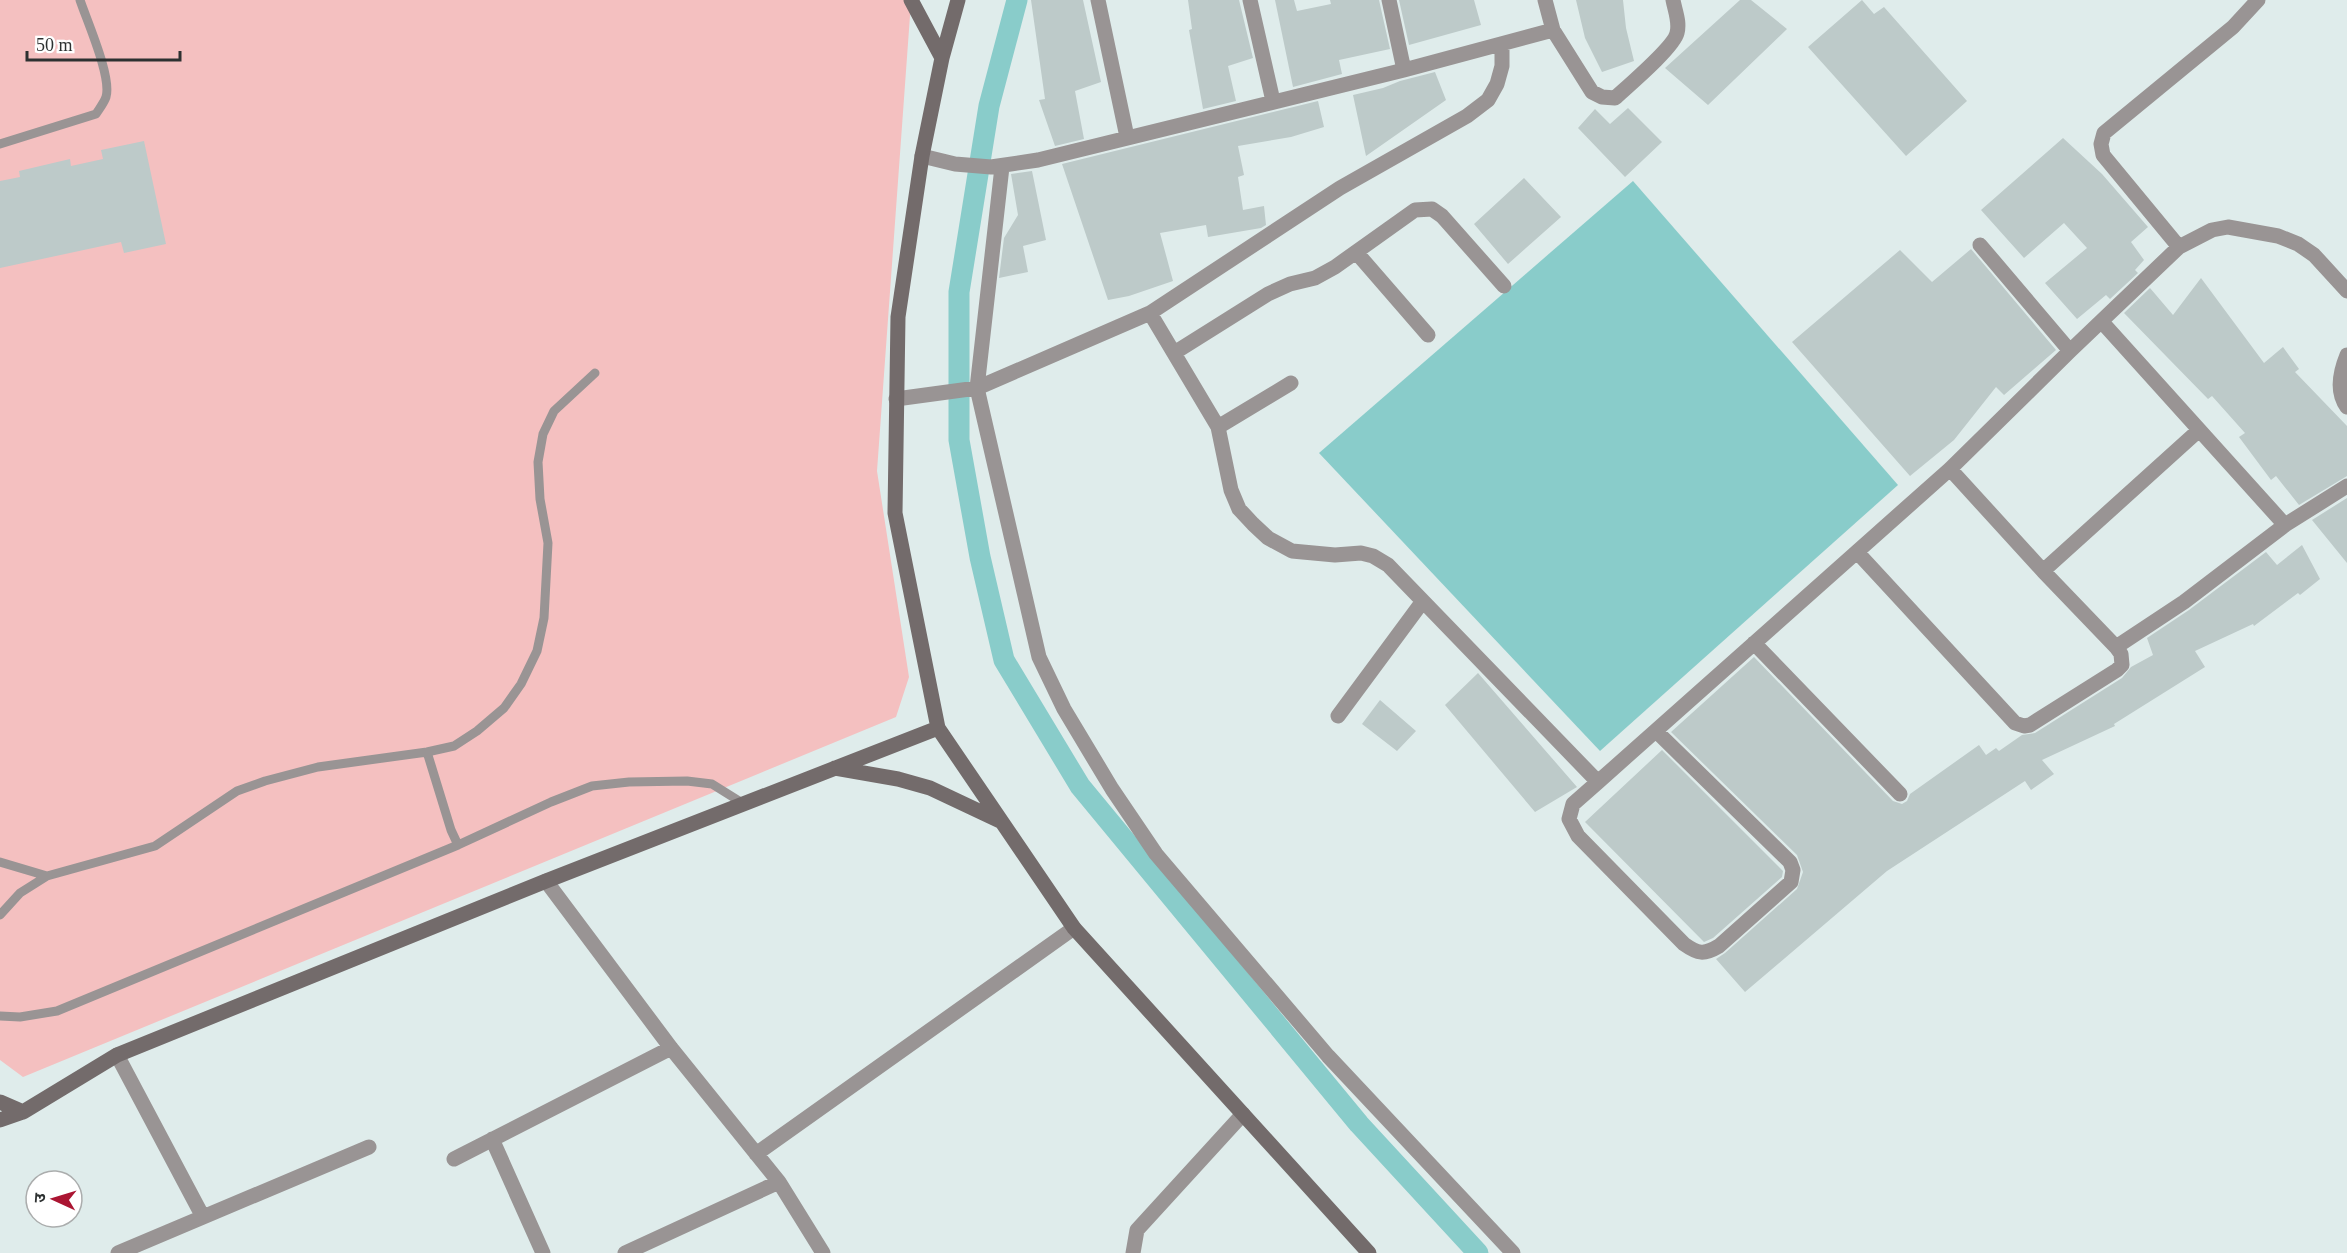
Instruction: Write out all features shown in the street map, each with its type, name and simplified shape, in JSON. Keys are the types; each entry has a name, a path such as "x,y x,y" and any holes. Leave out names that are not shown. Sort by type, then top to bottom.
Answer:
{"street":[{"path":"911,0 942,58"},
{"path":"958,0 942,58 922,156 898,317 895,513 938,728 1074,928 1369,1253"},
{"path":"1098,0 1127,137"},
{"path":"1250,0 1272,101"},
{"path":"1389,0 1404,70"},
{"path":"1545,0 1553,30 1592,92 1602,97 1615,98 1659,57 1677,36 1679,23 1673,0"},
{"path":"2179,247 2103,155 2101,144 2104,133 2233,27 2258,0"},
{"path":"922,156 955,164 996,167 1404,70 1553,30"},
{"path":"896,399 971,389 1150,313 1340,188 1467,116 1488,100 1497,84 1502,66 1502,44"},
{"path":"996,167 971,389 1040,657 1064,709 1112,789 1156,854 1328,1056 1513,1253"},
{"path":"1174,353 1268,294 1315,278 1415,210 1432,209 1442,216 1504,286"},
{"path":"1656,730 1790,862 1793,870 1791,882 1719,946 1707,953 1700,954 1684,945 1578,836 1569,819 1569,811 1573,804 1598,782 1656,730 1754,643 1857,552 1950,469 2179,247 2212,231 2228,227 2278,236 2298,244 2314,255 2347,291"},
{"path":"1980,245 2070,351"},
{"path":"1356,252 1428,335"},
{"path":"1150,313 1218,427 1231,490 1239,509 1268,538 1292,551 1335,555 1361,553 1373,556 1388,565 1598,782"},
{"path":"2102,322 2285,525"},
{"path":"2347,355 2339,383 2343,401 2347,407"},
{"path":"1218,427 1291,383"},
{"path":"2043,571 2198,431"},
{"path":"1857,552 2015,723 2030,725 2117,670 2122,665 2123,658 2116,647 1950,469"},
{"path":"2116,647 2184,602 2285,525 2347,486"},
{"path":"1338,716 1423,601"},
{"path":"1754,643 1900,794"},
{"path":"0,1120 23,1112 117,1055 546,881 938,728"},
{"path":"836,768 898,779 930,788 1002,822"},
{"path":"546,881 672,1048 778,1182 823,1253"},
{"path":"756,1154 1074,928"},
{"path":"453,1159 672,1048"},
{"path":"117,1055 203,1217"},
{"path":"0,1102 23,1112"},
{"path":"1133,1253 1137,1230 1243,1114"},
{"path":"492,1139 543,1253"},
{"path":"118,1253 369,1147"},
{"path":"625,1253 778,1182"}],"lane":[{"path":"0,144 96,114 106,98 107,83 80,0"},
{"path":"0,915 20,893 47,876 155,846 237,791 318,767 427,752 454,746 477,731 504,708 520,684 537,651 544,618 548,543 540,499 538,462 543,434 554,411 595,373"},
{"path":"427,752 451,830 458,845"},
{"path":"0,1016 20,1017 57,1011 458,845 551,802 592,786 629,782 687,781 712,784 744,804"},
{"path":"0,862 47,876"}],"shaded area":[{"path":"0,0 909,0 911,2 877,471 909,677 896,717 23,1077 0,1060"}],"water":[{"path":"1633,181 1898,485 1600,751 1319,453"}],"building":[{"path":"1031,0 1083,0 1101,82 1075,91 1084,139 1055,146 1039,100 1045,99"},
{"path":"1188,0 1239,0 1253,58 1228,66 1236,101 1203,109 1189,30 1192,29"},
{"path":"1275,0 1294,0 1297,11 1331,4 1330,0 1379,0 1390,49 1339,60 1342,74 1293,87"},
{"path":"1399,0 1474,0 1481,25 1409,45"},
{"path":"1576,0 1623,0 1626,28 1634,61 1602,72 1585,38"},
{"path":"1740,0 1751,0 1787,29 1708,105 1665,68"},
{"path":"1862,0 1874,14 1884,7 1967,101 1906,156 1808,47"},
{"path":"1435,72 1446,100 1366,156 1353,95"},
{"path":"1318,101 1324,127 1291,137 1238,146 1244,175 1238,177 1243,210 1264,206 1266,225 1261,228 1208,237 1206,225 1160,233 1173,281 1129,296 1108,300 1062,164"},
{"path":"1628,108 1662,142 1625,177 1578,128 1595,109 1610,124"},
{"path":"2063,138 2102,174 2148,227 2131,242 2144,260 2135,270 2138,273 2110,299 2106,295 2077,319 2045,283 2087,248 2064,223 2024,258 1981,210"},
{"path":"144,141 166,244 124,253 121,242 0,268 0,181 20,177 19,171 70,159 71,166 103,159 101,150"},
{"path":"1032,171 1046,240 1023,246 1028,272 999,278 1004,238 1018,215 1011,174"},
{"path":"1524,178 1561,217 1508,264 1474,224"},
{"path":"1971,249 2056,350 2004,395 1996,387 1954,440 1910,476 1792,342 1900,250 1932,282"},
{"path":"2201,278 2264,363 2283,347 2299,369 2295,372 2347,426 2347,476 2299,505 2276,476 2271,480 2239,437 2245,433 2212,396 2208,399 2124,313 2150,288 2173,315"},
{"path":"2347,498 2347,563 2312,520"},
{"path":"2302,545 2320,579 2254,626 2253,624 2195,651 2205,667 2114,724 2115,726 2042,760 2054,774 2031,790 2025,781 1887,871 1745,992 1716,959 1797,889 1803,872 1797,855 1671,732 1754,657 1893,801 1902,804 1907,801 1910,794 1979,745 1986,755 1996,748 1999,751 2022,735 2035,733 2122,678 2131,667 2153,655 2147,638 2189,610 2266,552 2277,565"},
{"path":"1478,673 1577,787 1535,812 1445,705"},
{"path":"1380,700 1416,731 1397,751 1362,724"},
{"path":"1662,750 1783,871 1782,877 1713,938 1704,942 1585,822"}],"waterway":[{"path":"1017,0 989,106 959,292 959,440 980,557 1004,660 1080,786 1359,1124 1478,1253"}]}
